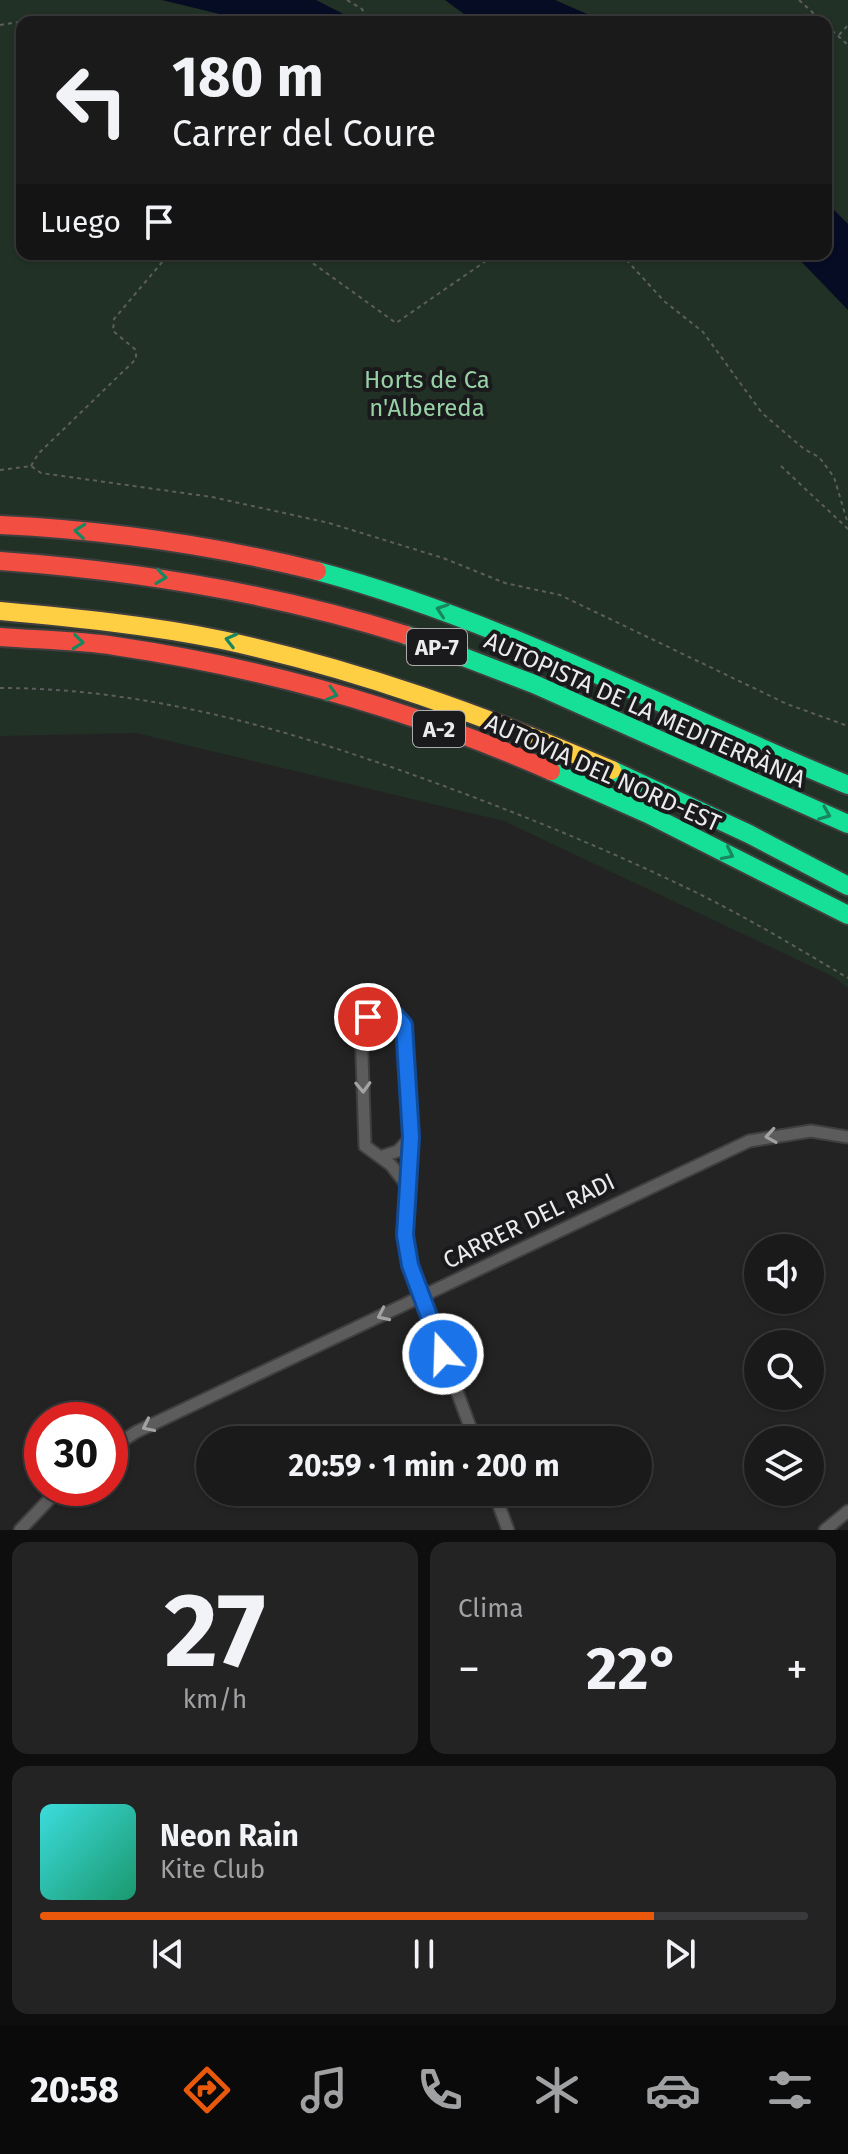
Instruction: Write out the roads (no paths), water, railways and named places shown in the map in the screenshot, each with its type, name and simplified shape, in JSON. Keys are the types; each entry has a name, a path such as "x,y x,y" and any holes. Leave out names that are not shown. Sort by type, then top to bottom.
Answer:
{"highway":[{"name":"AUTOPISTA DE LA MEDITERRÀNIA","path":"0,525 192,546 296,567 411,600 566,659 848,785"},
{"name":"AUTOPISTA DE LA MEDITERRÀNIA","path":"0,561 82,567 192,581 315,609 392,631 527,681 848,824"},
{"name":"AUTOVIA DEL NORD-EST","path":"0,611 103,619 206,634 331,667 463,711 637,781 848,886"},
{"name":"AUTOVIA DEL NORD-EST","path":"0,637 76,642 195,659 376,707 623,802 848,915"}],"street":[{"path":"406,1184 365,1146 361,1026 378,1012 395,1015 404,1025 411,1137 405,1235 410,1265 470,1426"},
{"name":"CARRER DEL RADI","path":"128,1437 749,1141 811,1131 848,1137"},
{"path":"380,1157 398,1151 411,1137"},
{"path":"20,1530 43,1506"},
{"path":"499,1506 508,1530"},
{"path":"825,1530 848,1511"}],"water":[{"path":"162,0 316,0 345,16 228,16"},
{"path":"445,0 555,0 591,16 467,16"},
{"path":"832,208 848,224 848,310 800,260 832,260"}],"park label":[{"name":"Horts de Ca n'Albereda","path":"427,394"}]}
